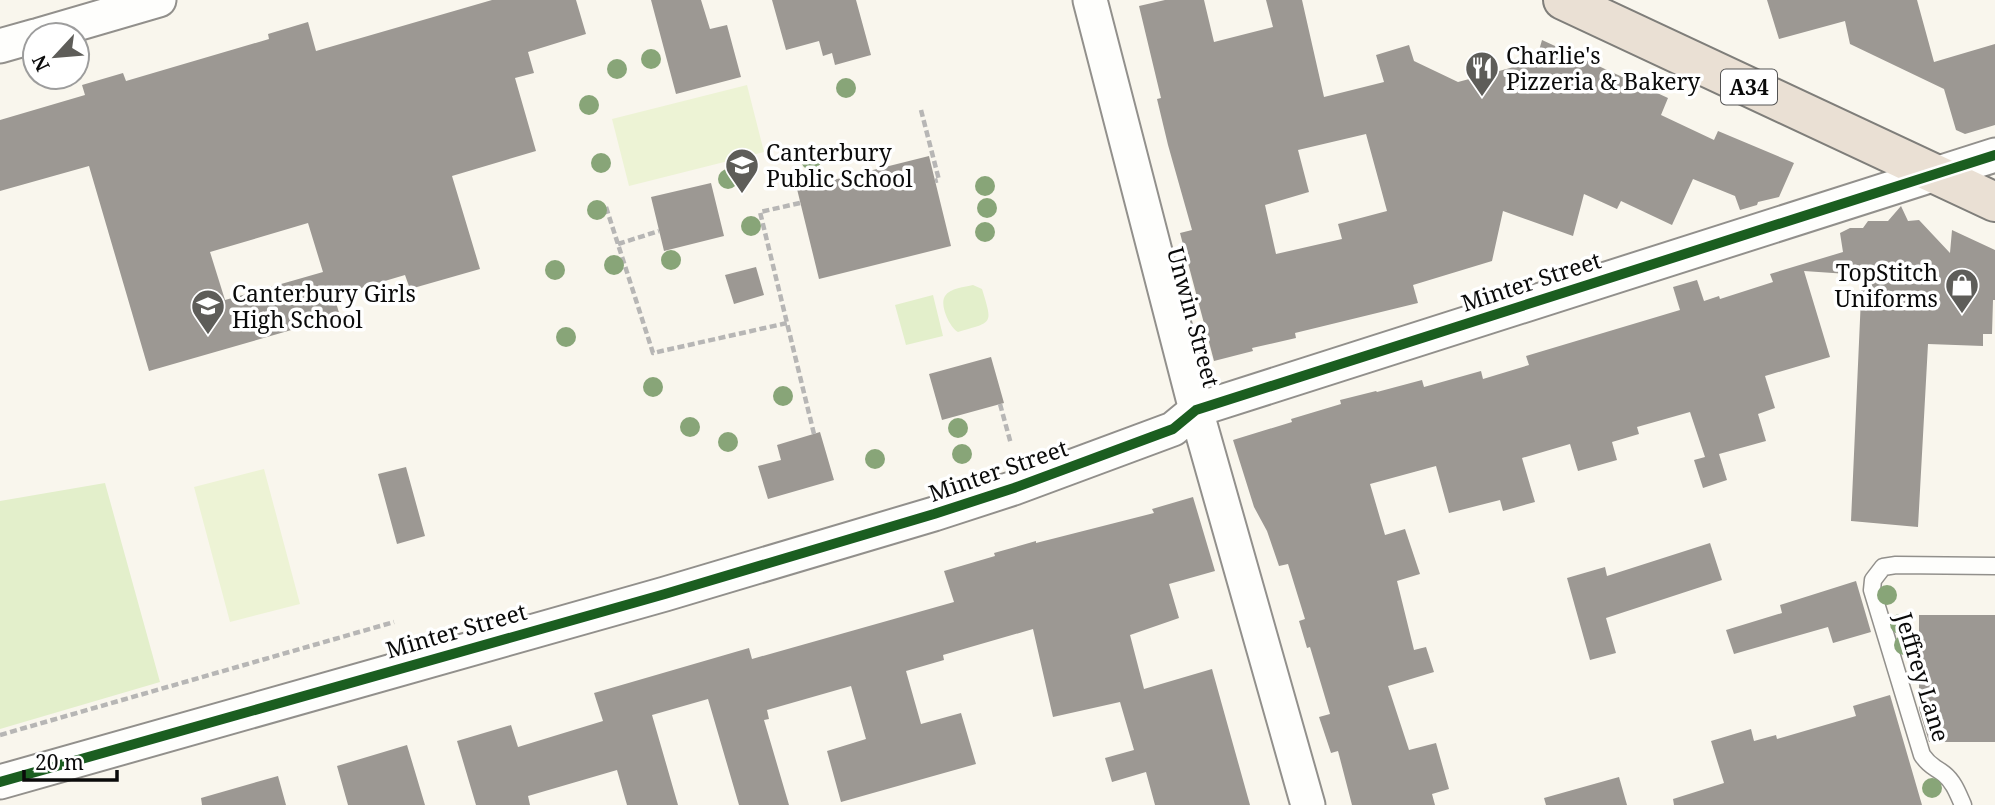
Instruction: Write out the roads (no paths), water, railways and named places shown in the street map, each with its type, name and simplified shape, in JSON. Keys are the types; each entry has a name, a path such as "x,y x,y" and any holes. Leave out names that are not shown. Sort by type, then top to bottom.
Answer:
{"highway":[{"name":"A34","path":"1563,0 1995,202"}],"street":[{"path":"88,21 159,0"},
{"name":"Unwin Street","path":"1090,0 1196,411 1308,805"},
{"path":"0,46 21,40"},
{"name":"Minter Street","path":"0,782 665,594 934,514 1173,429 1196,411 1995,155"}],"lane":[{"name":"Jeffrey Lane","path":"1963,805 1944,774 1929,765 1922,755 1872,590 1872,580 1883,567 1896,565 1995,566"}],"place":[{"name":"Charlie's Pizzeria & Bakery","path":"1482,98"},
{"name":"Canterbury Public School","path":"742,195"},
{"name":"TopStitch Uniforms","path":"1962,315"},
{"name":"Canterbury Girls High School","path":"208,336"}]}
